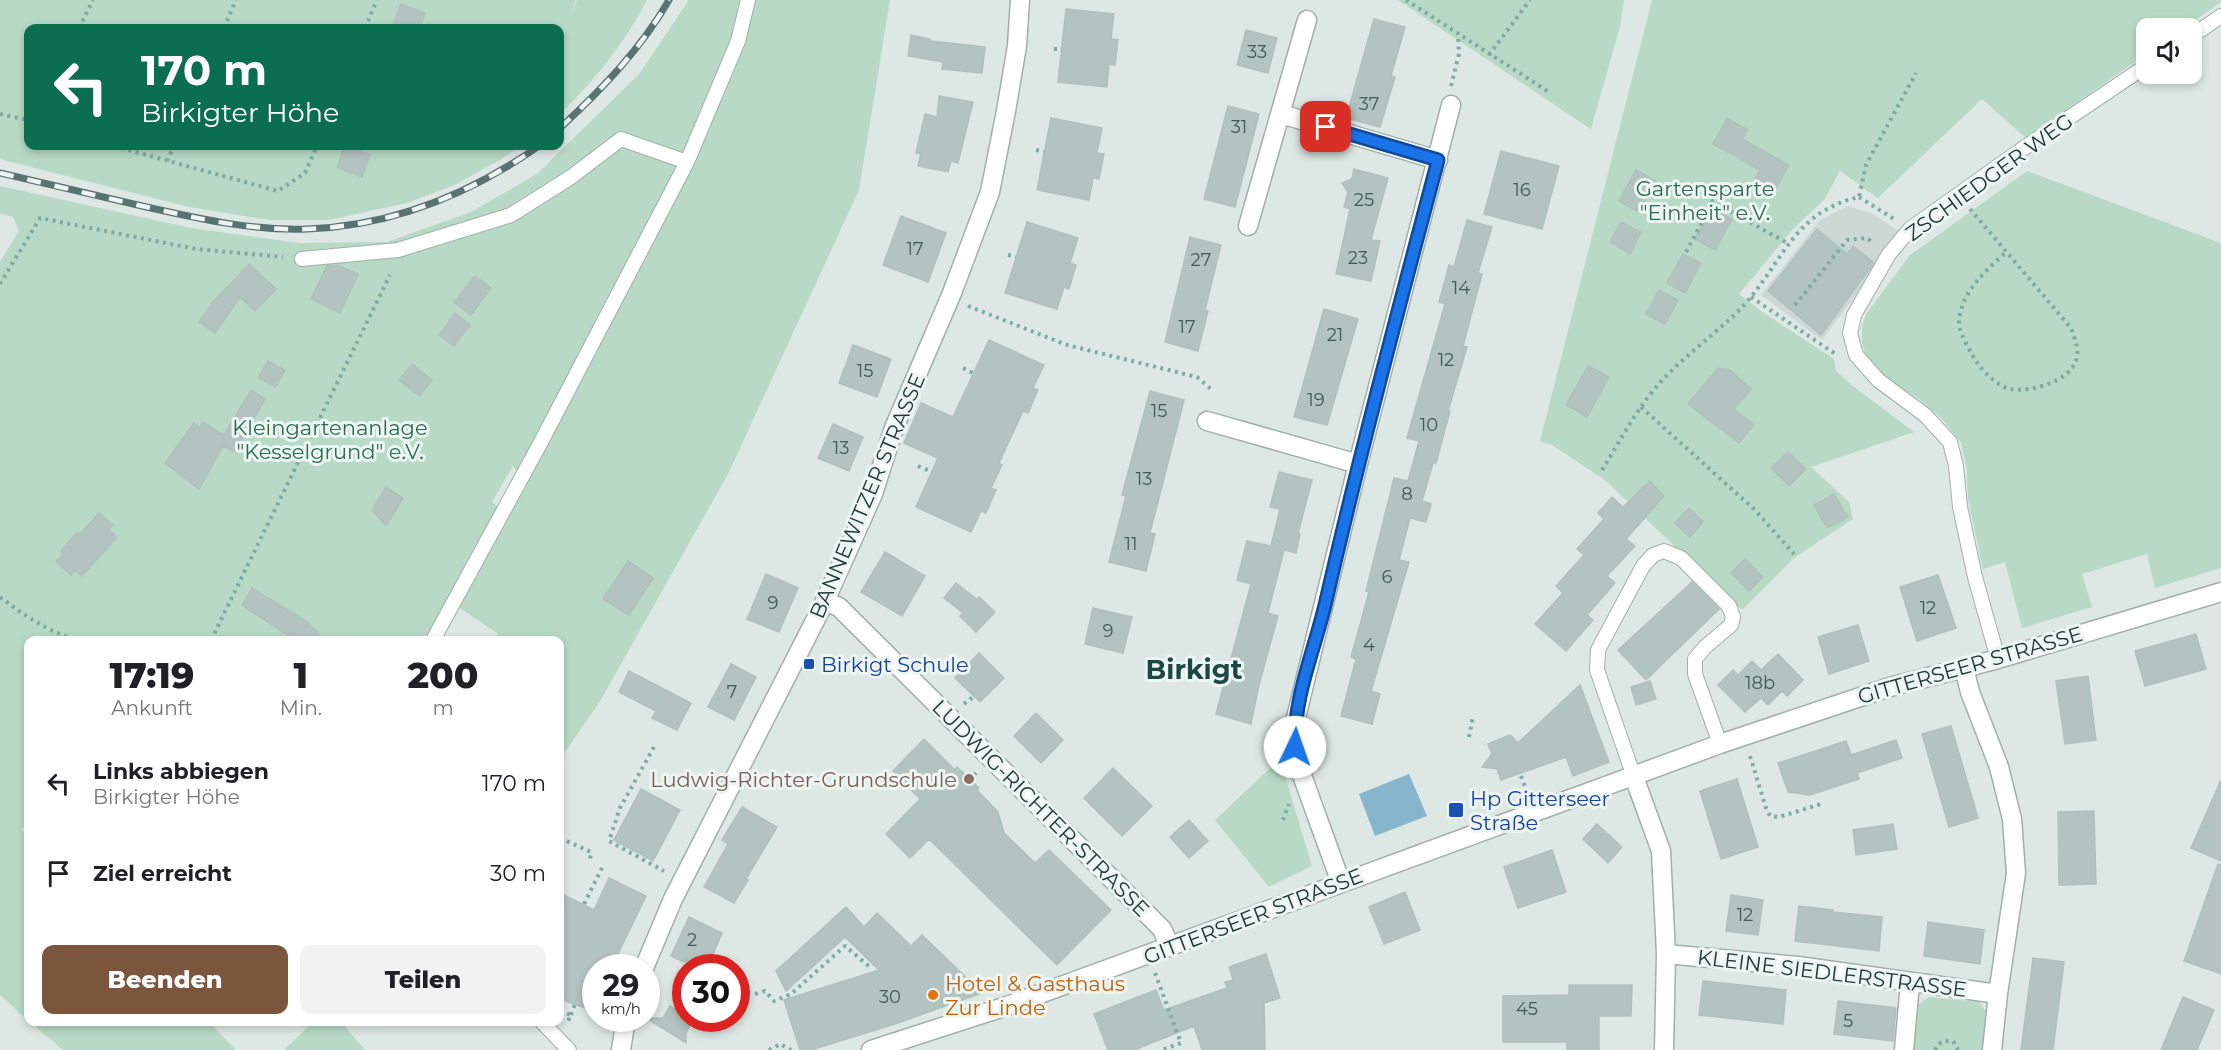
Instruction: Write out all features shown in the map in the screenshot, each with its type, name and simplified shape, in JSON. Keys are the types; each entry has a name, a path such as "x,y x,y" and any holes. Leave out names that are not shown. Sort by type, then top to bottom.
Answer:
{"street":[{"name":"BANNEWITZER STRASSE","path":"650,954 673,899 825,601 873,494 894,428 952,293 990,192 1017,46 1020,0"},
{"path":"1248,226 1307,20"},
{"path":"1341,883 1299,767 1294,726 1358,464 1451,105"},
{"path":"1281,114 1438,160"},
{"path":"1208,421 1358,464"},
{"name":"GITTERSEER STRASSE","path":"871,1050 957,1024 1633,774 1720,744 1890,687 1998,659 2221,592"},
{"name":"LUDWIG-RICHTER-STRASSE","path":"825,601 839,607 1162,928 1170,947"},
{"path":"1964,668 1970,692 1999,767 2012,819 2016,873 1992,1050"},
{"path":"1633,774 1661,851 1666,954 1664,1050"},
{"name":"KLEINE SIEDLERSTRASSE","path":"1666,954 1798,966 1998,994"},
{"path":"1904,1050 1910,982"},
{"path":"621,1050 624,1032"}],"lane":[{"path":"435,636 687,162 738,41 748,0"},
{"path":"2202,29 2221,16"},
{"name":"ZSCHIEDGER WEG","path":"1856,355 1850,333 1854,315 1889,254 1910,230 2136,73"},
{"path":"302,259 398,250 510,215 571,177 621,139 687,162"},
{"path":"1856,355 1878,380 1926,415 1950,442 1956,466 1960,507 1975,577 1998,659"},
{"path":"1633,774 1597,670 1598,650 1643,566 1653,555 1664,551 1681,558 1729,606 1733,617 1731,625 1705,647 1695,659 1695,674 1720,744"},
{"path":"546,1026 569,1050"}],"path":[{"path":"81,24 93,0"},
{"path":"226,24 236,0"},
{"path":"367,24 376,0"},
{"path":"1406,0 1549,92"},
{"path":"1489,55 1530,0"},
{"path":"1451,105 1451,81 1459,54 1458,34"},
{"path":"1053,49 1062,49"},
{"path":"1859,197 1866,165 1917,73"},
{"path":"0,114 24,119"},
{"path":"128,150 278,191 305,173 314,150"},
{"path":"167,161 172,150"},
{"path":"1036,150 1044,152"},
{"path":"1678,182 1789,244"},
{"path":"1959,195 2071,328 2078,348 2075,364 2061,378 2037,388 2009,389 1986,375 1971,354 1959,324 1965,299 1975,282 2006,252"},
{"path":"1602,470 1641,407 1658,385 1734,316 1789,244 1815,215 1859,197 1910,230"},
{"path":"1686,252 1713,202"},
{"path":"0,284 40,218 196,249 302,259"},
{"path":"1795,305 1846,240 1867,238 1889,254"},
{"path":"1008,255 1016,257"},
{"path":"213,636 390,275"},
{"path":"1750,297 1844,360 1856,355"},
{"path":"964,304 1067,345 1197,377 1212,390"},
{"path":"963,368 975,374"},
{"path":"1641,407 1755,510 1794,554"},
{"path":"918,466 932,472"},
{"path":"0,597 60,636"},
{"path":"961,707 974,696"},
{"path":"1469,737 1473,716"},
{"path":"654,747 621,808 609,841 671,875"},
{"path":"1748,750 1770,816 1779,817 1824,803"},
{"path":"969,779 975,774"},
{"path":"1521,776 1527,792"},
{"path":"1283,820 1291,800"},
{"path":"564,840 591,852 590,860"},
{"path":"585,904 603,866"},
{"path":"755,994 765,991 774,1001 791,994 845,946 871,968"},
{"path":"1156,976 1181,1043 1161,1050"},
{"path":"571,1015 575,1004"},
{"path":"1935,1050 1938,1044 1946,1041 1953,1041 1958,1050"},
{"path":"769,1050 780,1044 791,1050"}],"shaded area":[{"path":"1848,206 1873,214 1902,233 1822,340 1761,295 1820,220"}],"green space":[{"path":"0,0 576,0 568,23 577,0 647,0 608,61 564,110 564,24 24,24 24,150 515,150 455,185 407,203 328,220 269,220 189,207 0,159"},
{"name":"Kleingartenanlage \"Kesselgrund\" e.V.","path":"689,0 890,0 859,190 728,474 599,703 564,753 564,636 497,636 498,634 460,608 443,636 24,636 24,826 22,830 24,832 24,1016 0,995 0,262 19,231 13,217 0,213 0,186 191,228 300,243 387,242 471,212 537,174 640,73","holes":["513,466 528,483 509,516 492,502"]},
{"path":"1398,0 1624,0 1620,27 1591,129"},
{"name":"Gartensparte \"Einheit\" e.V.","path":"1652,0 2221,0 2198,18 2136,18 2136,61 2026,138 1982,99 1878,198 1840,171 1824,200 1793,229 1739,294 1834,359 1836,371 1849,383 1914,432 1811,467 1849,502 1853,519 1795,557 1742,610 1605,480 1552,445 1540,441"},
{"path":"2027,171 2221,243 2221,568 2155,588 2147,554 2082,574 2092,607 2022,628 2005,562 1983,569 1968,499 1967,470 1961,442 1942,419 1919,399 1880,374 1867,360 1862,343 1862,325 1867,313 1909,256"},
{"path":"1280,759 1312,866 1269,887 1215,820"},
{"path":"1929,997 1979,1002 1988,1013 1984,1050 1913,1050 1918,1005"},
{"path":"35,1026 213,1026 236,1050 63,1050"},
{"path":"309,1026 344,1026 365,1050 284,1050"}],"water":[{"path":"1409,774 1427,816 1375,836 1359,794"}],"building":[{"path":"401,4 425,13 421,24 394,24"},
{"path":"1066,9 1114,14 1111,39 1118,40 1115,65 1109,64 1107,87 1058,82"},
{"path":"1374,19 1405,27 1391,76 1395,77 1380,127 1346,118"},
{"path":"1246,30 1277,38 1268,73 1237,65"},
{"path":"911,35 930,39 930,41 985,47 982,73 942,69 943,62 908,56"},
{"path":"939,96 973,102 958,163 951,161 948,172 918,166 921,154 916,153 925,114 937,117"},
{"path":"1228,106 1259,114 1235,207 1204,199"},
{"path":"1051,118 1102,128 1097,153 1104,154 1099,179 1093,178 1089,200 1037,190"},
{"path":"1727,118 1748,130 1742,139 1789,165 1774,192 1754,181 1760,170 1713,144"},
{"path":"343,150 356,150 370,155 362,177 337,167"},
{"path":"1501,151 1559,166 1542,229 1484,214"},
{"path":"1354,169 1388,178 1371,240 1380,241 1371,281 1336,274 1350,209 1344,207 1348,192 1342,183 1352,179"},
{"path":"1636,170 1656,181 1639,212 1619,201"},
{"path":"1712,208 1732,219 1715,250 1695,239"},
{"path":"901,216 946,233 928,282 883,265"},
{"path":"1467,220 1492,227 1478,273 1482,274 1463,346 1467,347 1448,411 1450,411 1436,463 1433,463 1422,501 1431,504 1426,522 1410,518 1399,560 1409,562 1371,691 1380,694 1372,724 1341,716 1356,659 1351,657 1369,592 1366,591 1394,478 1408,481 1419,441 1407,438 1445,304 1439,302 1449,265 1454,267"},
{"path":"1027,222 1078,238 1070,263 1076,265 1069,289 1064,287 1057,309 1005,293"},
{"path":"1621,222 1641,232 1630,254 1610,242"},
{"path":"1817,229 1847,254 1853,246 1874,263 1821,335 1768,291"},
{"path":"1190,237 1221,245 1205,310 1208,311 1198,351 1165,342"},
{"path":"1683,254 1701,263 1685,293 1667,283"},
{"path":"249,264 276,289 255,311 240,297 215,333 199,322 213,302"},
{"path":"338,265 358,274 340,313 311,299 327,266"},
{"path":"475,276 491,288 471,315 454,302"},
{"path":"1659,290 1678,300 1665,324 1646,314"},
{"path":"1324,309 1358,319 1327,425 1294,417"},
{"path":"455,313 470,325 454,346 439,335"},
{"path":"989,340 1044,365 1033,388 1038,390 1028,413 1023,411 999,463 1002,465 991,488 996,490 986,513 981,511 971,532 916,507 938,458 904,443 921,403 953,417"},
{"path":"853,345 891,359 877,397 839,383"},
{"path":"268,361 285,370 276,387 258,378"},
{"path":"412,364 432,380 420,396 399,380"},
{"path":"1588,366 1609,377 1587,417 1566,405"},
{"path":"1718,368 1730,370 1751,389 1734,409 1754,425 1739,443 1688,404"},
{"path":"251,390 265,399 235,452 223,446 199,489 165,463 194,423 200,427 203,422 224,435"},
{"path":"1150,391 1184,400 1150,533 1155,534 1146,571 1109,562 1126,496 1122,495"},
{"path":"833,424 863,437 849,471 818,458"},
{"path":"1788,452 1806,469 1789,486 1771,468"},
{"path":"1279,472 1312,480 1298,533 1300,534 1296,553 1284,550 1268,613 1278,616 1251,724 1216,714 1251,584 1237,580 1247,541 1271,546 1280,509 1270,507"},
{"path":"1650,481 1664,496 1626,539 1635,546 1607,576 1615,583 1587,615 1593,620 1566,651 1535,624 1563,593 1556,586 1584,555 1577,549 1604,519 1598,513 1612,497 1623,507"},
{"path":"386,487 403,498 386,526 372,510"},
{"path":"1834,494 1848,517 1827,528 1814,505"},
{"path":"1689,508 1703,522 1690,537 1675,523"},
{"path":"99,513 113,525 109,530 117,537 82,576 75,570 71,575 56,562 64,553 61,551 77,532 80,534"},
{"path":"885,552 925,576 902,616 861,592"},
{"path":"1745,559 1763,577 1749,591 1731,573"},
{"path":"628,561 653,578 629,615 603,599"},
{"path":"766,574 798,588 779,632 747,619"},
{"path":"1938,575 1956,628 1917,641 1900,587"},
{"path":"1692,582 1719,609 1646,680 1618,650"},
{"path":"956,583 977,599 979,597 995,612 976,632 960,616 963,613 944,598"},
{"path":"252,588 306,621 321,636 289,636 242,605"},
{"path":"1093,608 1132,617 1123,653 1085,644"},
{"path":"1858,625 1869,661 1829,674 1818,637"},
{"path":"2196,634 2206,669 2145,686 2135,651"},
{"path":"979,653 1004,678 980,702 955,678"},
{"path":"1778,654 1803,680 1787,696 1782,691 1768,705 1761,698 1745,712 1718,685 1733,670 1738,675 1752,661 1761,670"},
{"path":"731,664 756,677 734,720 708,707"},
{"path":"629,671 691,703 677,730 652,718 656,711 619,692"},
{"path":"2088,676 2096,740 2065,744 2056,681"},
{"path":"1650,681 1656,699 1636,705 1631,687"},
{"path":"1580,685 1609,762 1573,776 1566,757 1501,780 1497,769 1482,767 1492,754 1488,744 1510,735 1518,743"},
{"path":"1036,713 1063,740 1041,763 1014,736"},
{"path":"1951,726 1978,818 1949,827 1922,734"},
{"path":"924,739 955,770 957,767 979,788 977,790 998,812 1004,833 1035,863 1049,850 1111,910 1057,965 929,839 910,858 886,834 920,799 893,771"},
{"path":"1896,740 1902,758 1857,773 1859,779 1810,795 1788,792 1778,763 1846,741 1851,755"},
{"path":"1113,768 1152,806 1122,836 1084,798"},
{"path":"1737,779 1758,847 1721,859 1700,791"},
{"path":"2221,780 2221,861 2191,848"},
{"path":"641,789 680,810 653,861 614,840"},
{"path":"742,807 777,827 734,903 704,887 728,844 722,840"},
{"path":"2094,811 2096,884 2059,885 2058,812"},
{"path":"1189,820 1208,841 1189,858 1170,837"},
{"path":"1597,824 1622,847 1608,863 1583,839"},
{"path":"1893,824 1897,849 1856,855 1853,830"},
{"path":"1552,850 1566,892 1518,908 1504,867"},
{"path":"2218,864 2221,865 2221,974 2184,961"},
{"path":"609,878 646,896 618,954 582,954 582,1007 564,1000 564,895 594,910"},
{"path":"1405,892 1420,930 1384,944 1369,907"},
{"path":"1731,895 1763,900 1758,935 1726,931"},
{"path":"1799,906 1882,917 1879,951 1795,941"},
{"path":"846,907 864,927 877,913 911,946 922,935 982,993 895,1024 811,1050 800,1050 784,1000 879,970 845,937 786,991 776,971"},
{"path":"689,917 722,933 713,954 672,954 671,956"},
{"path":"1928,922 1984,930 1980,964 1924,956"},
{"path":"1266,954 1280,998 1264,1003 1265,1050 1202,1050 1194,1026 1134,1050 1108,1050 1094,1014 1156,990 1164,1010 1227,988 1225,982 1233,980 1229,967"},
{"path":"2033,958 2064,962 2053,1050 2021,1050"},
{"path":"1703,981 1786,990 1783,1024 1699,1015"},
{"path":"1569,985 1632,985 1631,1016 1599,1016 1599,1050 1567,1050 1567,1042 1503,1042 1503,996 1569,995"},
{"path":"2183,997 2214,1010 2197,1050 2161,1050"},
{"path":"1838,1001 1896,1008 1893,1041 1834,1034"},
{"path":"670,1006 672,1007 672,1032 687,1032 686,1043 660,1027 660,1018 663,1018"}],"railway":[{"path":"564,124 633,52 669,0"},
{"path":"0,173 203,219 244,226 307,229 369,222 429,204 486,179 533,150"}],"place":[{"name":"Birkigt Schule","path":"809,664"},
{"name":"Ludwig-Richter-Grundschule","path":"969,779"},
{"name":"Hp Gitterseer Straße","path":"1456,810"},
{"name":"Hotel & Gasthaus Zur Linde","path":"933,995"}],"district":[{"name":"Birkigt","path":"1194,669"}],"route":[{"path":"1295,747 1294,726 1306,674 1326,603 1358,464 1438,160 1326,127"}]}
